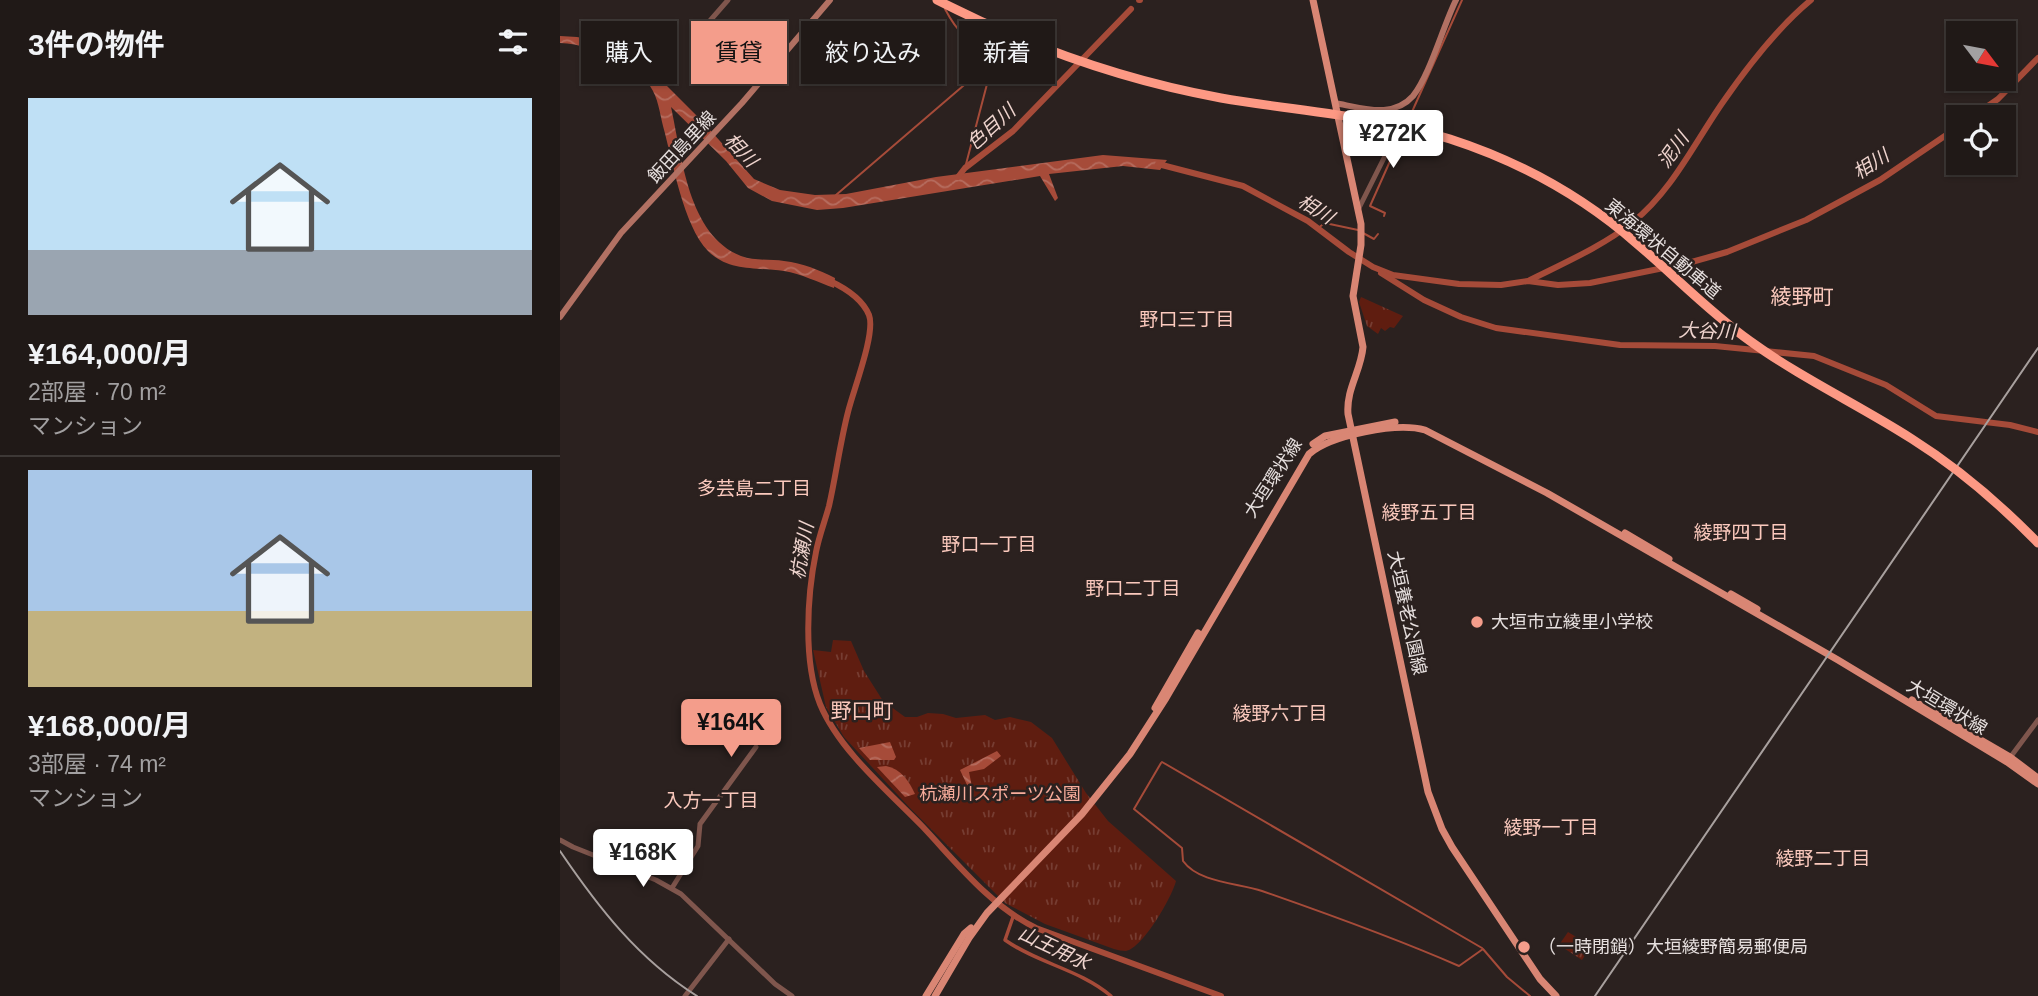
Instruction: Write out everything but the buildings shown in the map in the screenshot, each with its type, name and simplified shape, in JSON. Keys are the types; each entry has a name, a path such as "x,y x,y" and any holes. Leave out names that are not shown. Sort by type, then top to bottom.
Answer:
{"highway":[{"name":"東海環状自動車道","path":"937,0 1018,38 1107,71 1197,93 1429,133 1483,151 1535,174 1615,226 1713,312 1752,342 1939,457 1985,492 2038,542"}],"main road":[{"name":"飯田島里線","path":"560,317 603,258 659,192 734,112 830,0"},
{"name":"大垣養老公園線","path":"1313,0 1361,224 1361,245 1354,282 1354,308 1363,347 1347,404 1431,803 1452,847 1540,979 1556,996"},
{"path":"1335,103 1382,110 1400,106 1410,98 1423,79 1457,0"},
{"name":"大垣環状線","path":"933,996 994,899 1096,795 1120,766 1150,721 1302,463 1318,446 1352,433 1398,427 1425,430 1547,493 1791,632 2038,778"},
{"path":"1791,632 1873,680"},
{"name":"大垣環状線","path":"2009,759 2038,784"},
{"path":"933,996 934,982 971,932"},
{"path":"933,996 944,988 971,932"}],"street":[{"path":"710,21 728,0"},
{"path":"1358,210 1405,116"},
{"path":"2009,759 2038,720"},
{"path":"672,888 696,850 700,824 756,747"},
{"path":"560,840 672,888 689,900 775,984 792,996"},
{"path":"685,996 729,939"}],"green space":[{"path":"1361,297 1403,316 1394,328 1390,327 1385,331 1381,328 1378,334 1367,326 1359,302"},
{"name":"杭瀬川スポーツ公園","path":"833,640 851,641 864,671 883,701 905,717 928,713 956,718 985,715 995,720 1010,717 1031,722 1052,738 1086,793 1108,821 1176,881 1163,909 1148,932 1133,948 1126,951 1114,949 1045,924 1005,903 910,808 844,737 826,707 813,650 831,652"},
{"path":"1568,932 1591,946 1582,960 1559,945"}],"water":[{"path":"560,36 581,38 581,46 560,43"},
{"path":"648,84 665,84 754,179 780,190 815,195 846,194 936,177 1103,155 1167,160 1160,170 1123,166 1049,174 1058,198 1055,201 1040,176 817,210 772,201 748,188 726,161 671,107 690,192 709,231 723,246 741,256 791,262 823,272 835,278 834,288 790,272 734,266 708,251 699,240 685,210 655,95"},
{"path":"890,742 896,757 894,760 870,760 859,748"},
{"path":"997,751 1001,756 984,769 969,772 972,787 968,787 960,770"},
{"path":"886,766 904,776 915,794 905,797 877,767"}],"waterway":[{"path":"1407,123 1462,0"},
{"name":"泥川","path":"1530,280 1609,239 1647,210 1671,181 1753,61 1786,23 1811,0"},
{"path":"945,9 960,32 997,46 965,168"},
{"name":"色目川","path":"958,177 965,168 1013,131 1131,9"},
{"name":"相川","path":"1989,105 2038,58"},
{"path":"836,195 965,84"},
{"path":"1384,216 1385,213 1370,206 1403,132"},
{"name":"相川","path":"1158,164 1243,186 1308,221 1373,267 1393,275 1459,284 1501,285 1528,281 1558,285 1590,283 1688,263 1727,252 1806,220 1880,180 1946,135"},
{"path":"1318,228 1325,223 1358,230"},
{"path":"1363,233 1374,239 1378,234"},
{"name":"大谷川","path":"1381,273 1424,300 1461,317 1496,328 1620,345 1715,346 1814,356 1886,385 1936,416 2010,425 2038,432"},
{"name":"杭瀬川","path":"830,281 858,299 866,309 870,323 867,348 848,412 810,588 808,629 811,669 820,704 828,721 865,769 974,882 1003,908 1036,928 1221,996"},
{"path":"1162,762 1482,948"},
{"path":"1161,763 1134,809 1182,848 1183,861 1199,874 1262,891 1459,966 1483,949 1507,977 1530,996"},
{"name":"山王用水","path":"1013,917 1005,940 1031,955 1086,979 1111,996"}],"railway":[{"path":"1595,996 2038,348"},
{"path":"560,851 604,912 638,949 697,996"}],"place":[{"name":"大垣市立綾里小学校","path":"1477,622"},
{"name":"（一時閉鎖）大垣綾野簡易郵便局","path":"1524,947"}],"district":[{"name":"綾野町","path":"1802,296"},
{"name":"野口三丁目","path":"1187,319"},
{"name":"多芸島二丁目","path":"754,488"},
{"name":"綾野五丁目","path":"1429,512"},
{"name":"綾野四丁目","path":"1741,532"},
{"name":"野口一丁目","path":"989,544"},
{"name":"野口二丁目","path":"1133,588"},
{"name":"野口町","path":"862,710"},
{"name":"綾野六丁目","path":"1280,713"},
{"name":"入方一丁目","path":"711,800"},
{"name":"綾野一丁目","path":"1551,827"},
{"name":"綾野二丁目","path":"1823,858"}]}
